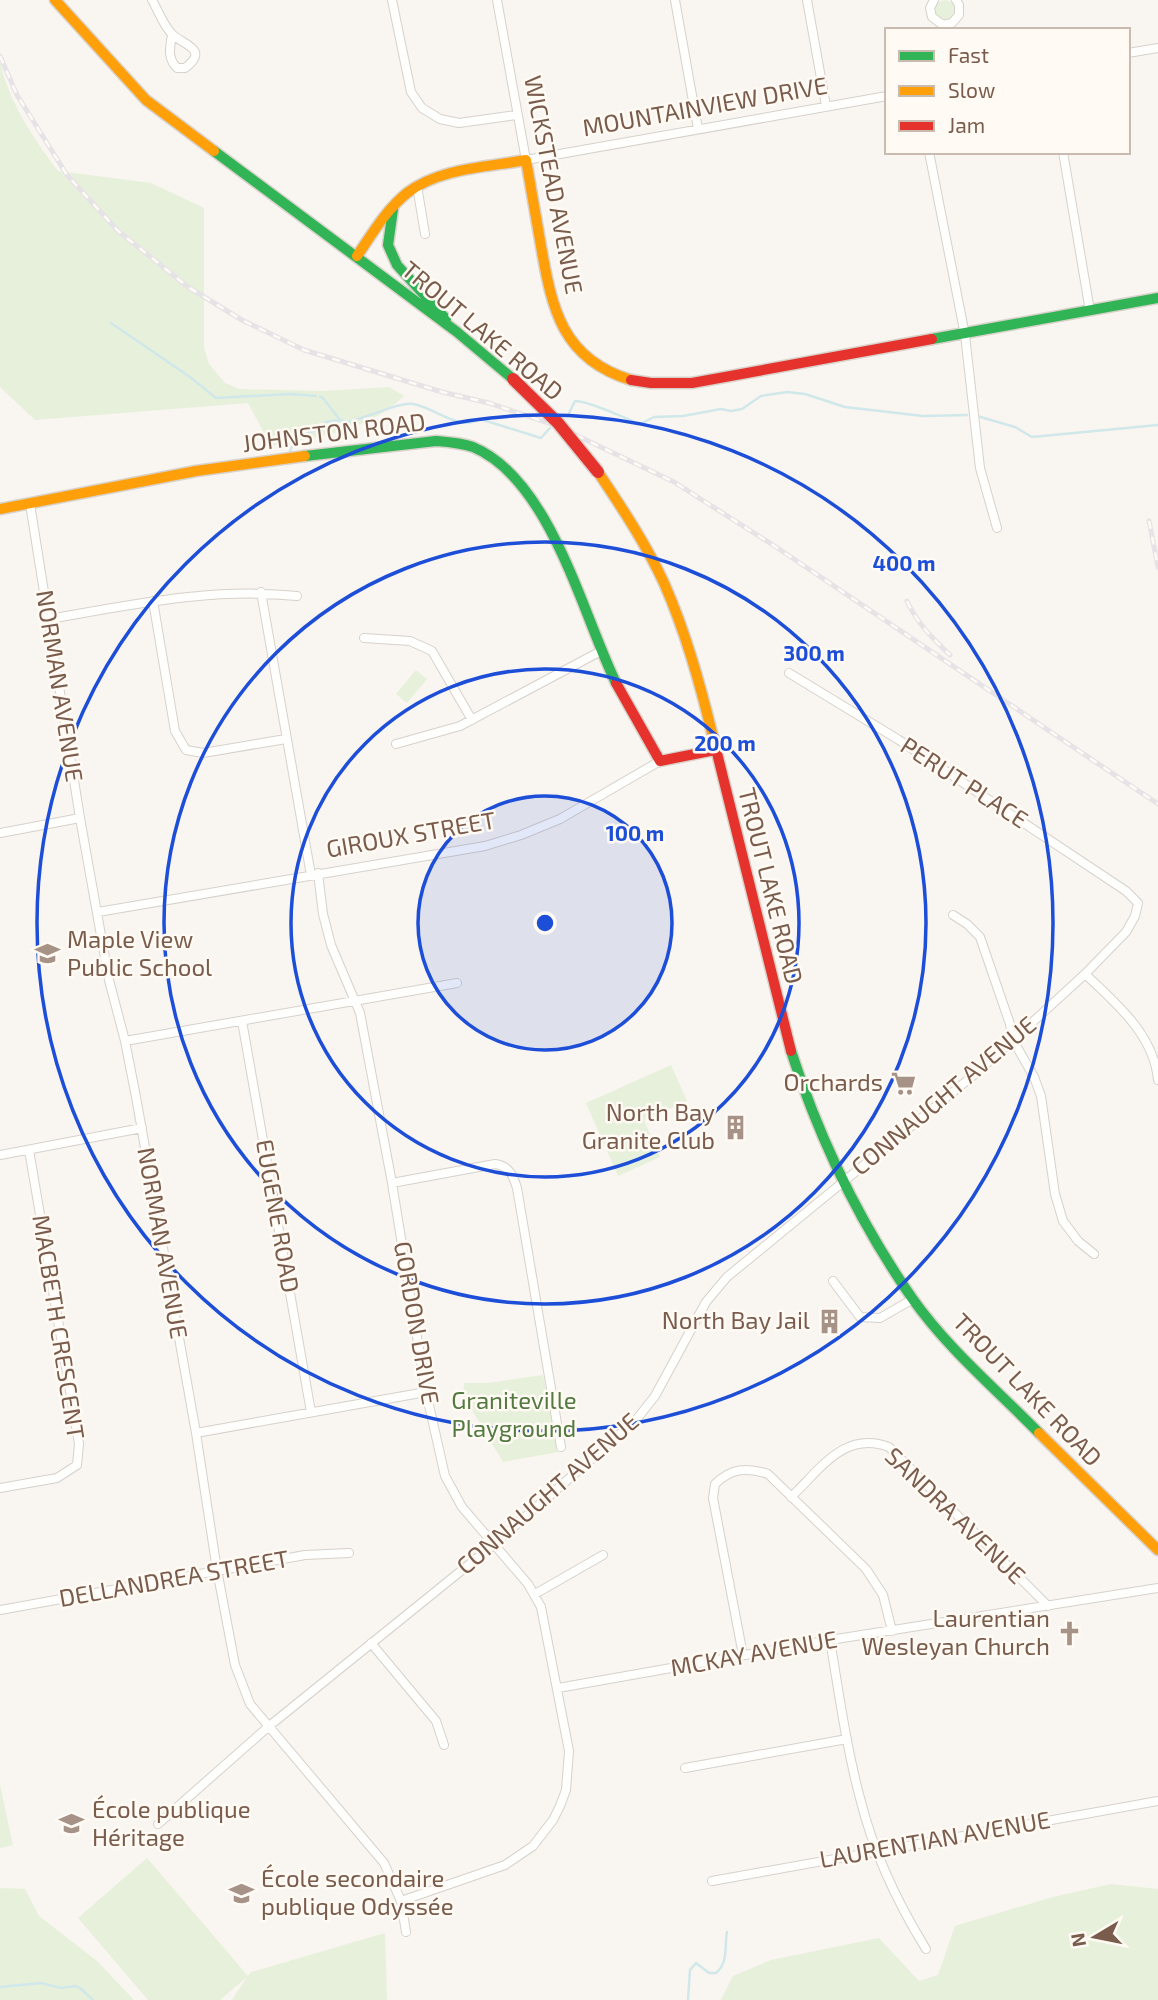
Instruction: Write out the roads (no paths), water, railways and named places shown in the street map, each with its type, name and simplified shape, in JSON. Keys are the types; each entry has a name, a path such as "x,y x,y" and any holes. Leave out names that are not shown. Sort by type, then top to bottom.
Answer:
{"main road":[{"name":"TROUT LAKE ROAD","path":"55,0 146,100 457,332 513,379 558,423 598,472 630,520 663,582 687,641 702,691 784,1031 806,1098 864,1222 913,1298 941,1333 1028,1423 1158,1550"},
{"name":"MOUNTAINVIEW DRIVE","path":"358,256 394,206 417,186 445,177 526,160"},
{"name":"WICKSTEAD AVENUE","path":"526,160 550,290 559,322 580,353 609,374 630,382 661,386 692,383 1158,298"},
{"path":"394,206 388,245 397,265 457,332"},
{"name":"JOHNSTON ROAD","path":"0,509 196,471 423,441 451,442 476,449 496,461 530,498 556,542 601,651 660,761"},
{"name":"GIROUX STREET","path":"660,761 715,750"}],"street":[{"path":"152,0 172,35"},
{"path":"392,0 411,92 422,108 440,119 459,123 516,115"},
{"name":"WICKSTEAD AVENUE","path":"497,0 526,160"},
{"path":"675,0 698,129"},
{"path":"807,0 826,106"},
{"path":"934,0 930,8 932,17 948,27 959,15 956,0"},
{"path":"1130,53 1158,48"},
{"name":"MOUNTAINVIEW DRIVE","path":"526,160 885,96"},
{"path":"929,154 965,335 980,468 997,528"},
{"path":"1063,154 1090,311"},
{"path":"417,186 425,234"},
{"name":"NORMAN AVENUE","path":"30,504 80,818 109,980 125,1041 142,1128 235,1665 250,1704 384,1863 401,1900 406,1932"},
{"path":"48,619 203,594 261,592 297,596"},
{"name":"GORDON DRIVE","path":"261,592 286,739 323,914 331,945 360,1013 392,1183 426,1392 440,1457 452,1492 535,1594 545,1620 569,1751 566,1790 554,1821 533,1846 505,1864 401,1900"},
{"path":"153,601 175,731 186,750 203,753 286,739"},
{"path":"364,638 410,641 432,651 472,720"},
{"path":"396,744 460,726 601,651"},
{"name":"PERUT PLACE","path":"789,673 921,755 1136,900"},
{"name":"GIROUX STREET","path":"98,912 485,846 560,819 660,761"},
{"path":"0,833 80,818"},
{"name":"CONNAUGHT AVENUE","path":"158,1824 268,1727 493,1545 636,1420 655,1396 706,1302 727,1277 975,1074 1085,974 1126,932 1135,916 1138,903 1136,900"},
{"path":"953,915 980,937 1013,1040 1034,1077 1041,1096 1055,1194 1063,1221 1078,1241 1094,1254"},
{"path":"1085,974 1140,1031 1157,1061 1158,1080"},
{"path":"125,1041 457,983"},
{"name":"EUGENE ROAD","path":"242,1021 312,1412"},
{"path":"0,1155 142,1128"},
{"name":"MACBETH CRESCENT","path":"0,1488 57,1478 77,1465 79,1444 29,1150"},
{"path":"392,1183 495,1164 509,1169 517,1188 561,1447"},
{"path":"834,1281 860,1317 880,1318 913,1298"},
{"path":"196,1433 426,1392"},
{"name":"SANDRA AVENUE","path":"791,1497 836,1453 848,1446 876,1442 889,1447 1048,1606"},
{"path":"743,1655 713,1498 715,1484 725,1474 739,1470 754,1469 768,1474 866,1569 883,1595 892,1631"},
{"name":"DELLANDREA STREET","path":"0,1611 305,1555 349,1553"},
{"path":"535,1594 603,1555"},
{"name":"MCKAY AVENUE","path":"558,1688 830,1640 1158,1588"},
{"path":"830,1640 860,1799 877,1851 903,1911 926,1949"},
{"path":"370,1643 436,1721 444,1745"},
{"path":"685,1768 847,1739"},
{"name":"LAURENTIAN AVENUE","path":"712,1881 1158,1801"}],"waterway":[{"path":"111,323 216,398 290,394 316,396"},
{"path":"569,413 575,401 640,424 654,417 742,409 761,396 787,392 805,394 845,407 923,416 967,415"},
{"path":"320,397 340,420"},
{"path":"290,451 298,435 317,430 326,422 349,422 407,404 421,406 455,421 464,423 480,419 541,438 550,428"},
{"path":"977,416 1015,427 1032,437 1158,425"},
{"path":"688,2000 690,1970 696,1963 709,1973 716,1973 720,1969 727,1932"},
{"path":"0,1987 41,1983 61,1988 75,1986 93,2000"}],"railway":[{"path":"0,56 17,95 67,175 117,230 188,287 242,320 304,350 442,392 489,403 557,426 674,482 776,547 1158,804"},
{"path":"1149,521 1158,567"},
{"path":"907,601 926,630 950,655"}],"place":[{"name":"Maple View Public School","path":"47,954"},
{"name":"Orchards","path":"903,1083"},
{"name":"North Bay Granite Club","path":"735,1127"},
{"name":"North Bay Jail","path":"830,1321"},
{"name":"Laurentian Wesleyan Church","path":"1070,1633"},
{"name":"École publique Héritage","path":"72,1824"},
{"name":"École secondaire publique Odyssée","path":"241,1893"}],"park label":[{"name":"Graniteville Playground","path":"514,1415"}]}
